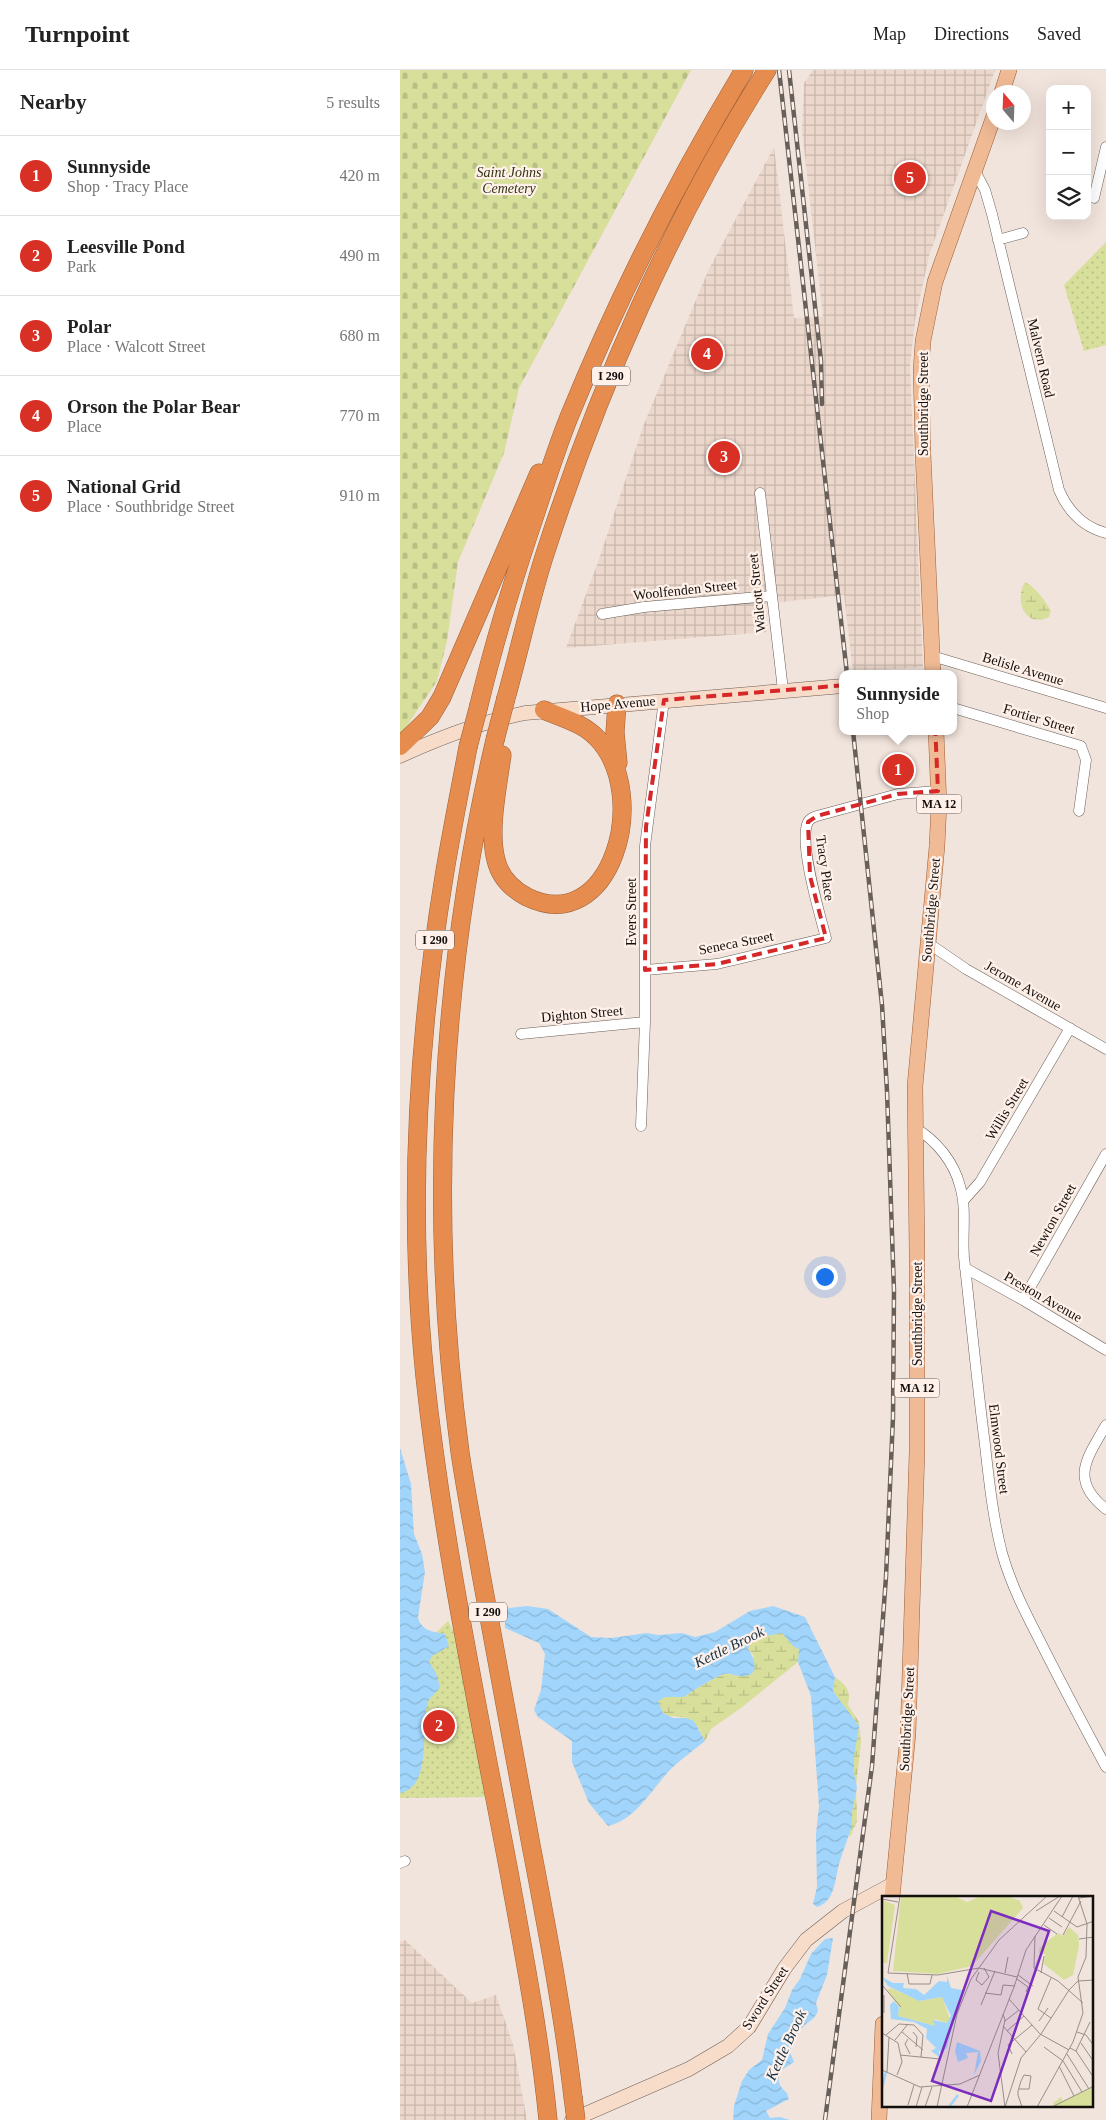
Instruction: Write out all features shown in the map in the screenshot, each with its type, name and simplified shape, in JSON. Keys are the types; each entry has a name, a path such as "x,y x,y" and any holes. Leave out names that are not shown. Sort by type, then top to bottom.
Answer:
{"highway":[{"name":"I 290","path":"548,2114 532,2000 440,1492 425,1376 420,1308 416,1196 425,1027 443,878 468,747 495,642 519,563 568,418 600,344 669,202 709,128 744,70"},
{"name":"I 290","path":"574,2120 573,2097 557,1985 462,1467 446,1313 442,1203 449,1033 466,890 509,693 545,553 603,394 663,259 691,204 767,70"},
{"path":"400,746 430,717 442,697 521,511 549,451 563,412 600,344"},
{"path":"500,739 494,824 496,860 507,882 514,889 535,900 547,903 569,901 581,897 600,879 614,857 621,830 623,796 615,732 617,704"},
{"path":"544,710 575,722 596,736 611,756 621,784"}],"main road":[{"path":"1004,85 1009,70"},
{"name":"Southbridge Street","path":"933,670 923,453 922,349 935,282 989,130"},
{"name":"Hope Avenue","path":"400,756 484,722 544,710 839,686"},
{"name":"Southbridge Street","path":"892,1891 908,1734 918,1363 915,1086 936,854 938,791 936,735"},
{"name":"Sword Street","path":"574,2120 689,2070 728,2046 749,2027 784,1969 806,1940 843,1911 892,1891"},
{"path":"879,2120 882,2062"}],"street":[{"path":"1094,198 1106,147"},
{"name":"Malvern Road","path":"974,171 986,190 1059,490 1071,511 1082,522 1106,533"},
{"path":"998,240 1023,233"},
{"name":"Walcott Street","path":"760,493 783,690"},
{"name":"Woolfenden Street","path":"602,614 644,607 771,596"},
{"name":"Belisle Avenue","path":"932,656 1106,708"},
{"name":"Evers Street","path":"641,1126 645,1022 646,827 664,700"},
{"name":"Fortier Street","path":"957,709 1081,746 1086,760 1079,811"},
{"name":"Tracy Place","path":"825,932 810,876 806,832 808,822 812,817 898,794 938,791"},
{"name":"Seneca Street","path":"645,970 717,964 826,938 825,932"},
{"name":"Jerome Avenue","path":"928,943 966,969 1106,1049"},
{"name":"Dighton Street","path":"521,1034 645,1022"},
{"name":"Willis Street","path":"963,1201 980,1182 1070,1028"},
{"name":"Elmwood Street","path":"915,1128 929,1136 945,1156 956,1173 961,1186 965,1268 975,1367 992,1500 1002,1552 1020,1602 1106,1767"},
{"name":"Newton Street","path":"1024,1300 1106,1154"},
{"name":"Preston Avenue","path":"965,1268 1024,1300 1106,1350"},
{"path":"1106,1425 1089,1453 1084,1474 1090,1494 1106,1509"}],"highlighted area":[{"path":"933,678 938,791 898,794 817,816 808,822 810,876 826,938 717,964 645,970 646,827 664,700"}],"shaded area":[{"path":"813,70 995,70 990,85 986,85 986,95 929,256 915,320 910,367 923,667 853,670 844,595 764,604 767,632 566,648 598,562 644,424 708,271 774,147 794,318 823,317 802,130 804,83"},
{"path":"405,1940 472,2003 496,1995 513,2044 527,2120 400,2120 400,1942"}],"green space":[{"name":"Saint Johns Cemetery","path":"400,70 691,70 519,388 504,453 458,562 447,641 437,681 400,736"},
{"path":"1106,242 1106,345 1084,351 1064,285"},
{"path":"1025,582 1037,591 1043,599 1051,611 1049,617 1041,620 1034,619 1024,611 1021,597"},
{"path":"448,1621 461,1645 491,1797 400,1798 400,1700 421,1648"},
{"path":"787,1629 800,1649 798,1662 741,1708 711,1729 705,1741 692,1721 687,1718 668,1716 660,1709 658,1701 665,1697 684,1697 721,1675 744,1676 754,1656 748,1649 750,1636"},
{"path":"835,1677 847,1689 849,1696 848,1705 859,1722 861,1743 856,1786 857,1821 850,1837 848,1833 833,1691"}],"water":[{"path":"400,1448 411,1484 414,1534 422,1554 425,1572 418,1617 424,1628 445,1634 449,1646 432,1656 429,1662 436,1673 440,1687 428,1702 423,1754 417,1780 410,1788 400,1793"},
{"name":"Kettle Brook","path":"527,1606 548,1609 591,1637 611,1638 647,1633 658,1635 682,1633 695,1637 715,1632 750,1611 773,1606 805,1617 835,1677 833,1691 859,1726 854,1756 854,1773 857,1787 852,1812 852,1829 840,1860 831,1895 827,1900 817,1907 813,1904 817,1887 816,1834 819,1806 811,1696 798,1662 799,1649 793,1646 782,1633 751,1639 748,1649 755,1665 753,1672 749,1675 724,1674 684,1697 665,1697 658,1701 663,1713 673,1718 686,1718 694,1721 705,1741 674,1766 628,1817 608,1826 589,1803 572,1762 572,1741 538,1717 534,1710 541,1690 545,1654 539,1643 505,1628 505,1614 509,1608"},
{"name":"Kettle Brook","path":"833,1938 827,1975 816,2003 818,2011 797,2035 790,2052 794,2062 780,2071 779,2084 787,2093 789,2099 766,2111 770,2118 780,2117 790,2120 733,2120 734,2106 742,2081 749,2070 762,2060 768,2034 785,2008 792,1990 800,1979 811,1954 825,1939"}],"railway":[{"path":"779,70 847,670"},
{"path":"789,70 821,361 822,404"},
{"path":"825,2120 872,1766 886,1577 893,1417 894,1291 887,1091 882,1005 853,735"}],"place":[{"name":"National Grid","path":"910,178"},
{"name":"Orson the Polar Bear","path":"707,354"},
{"name":"Polar","path":"724,457"},
{"name":"Sunnyside","path":"898,770"},
{"name":"Leesville Pond","path":"439,1726"}]}
